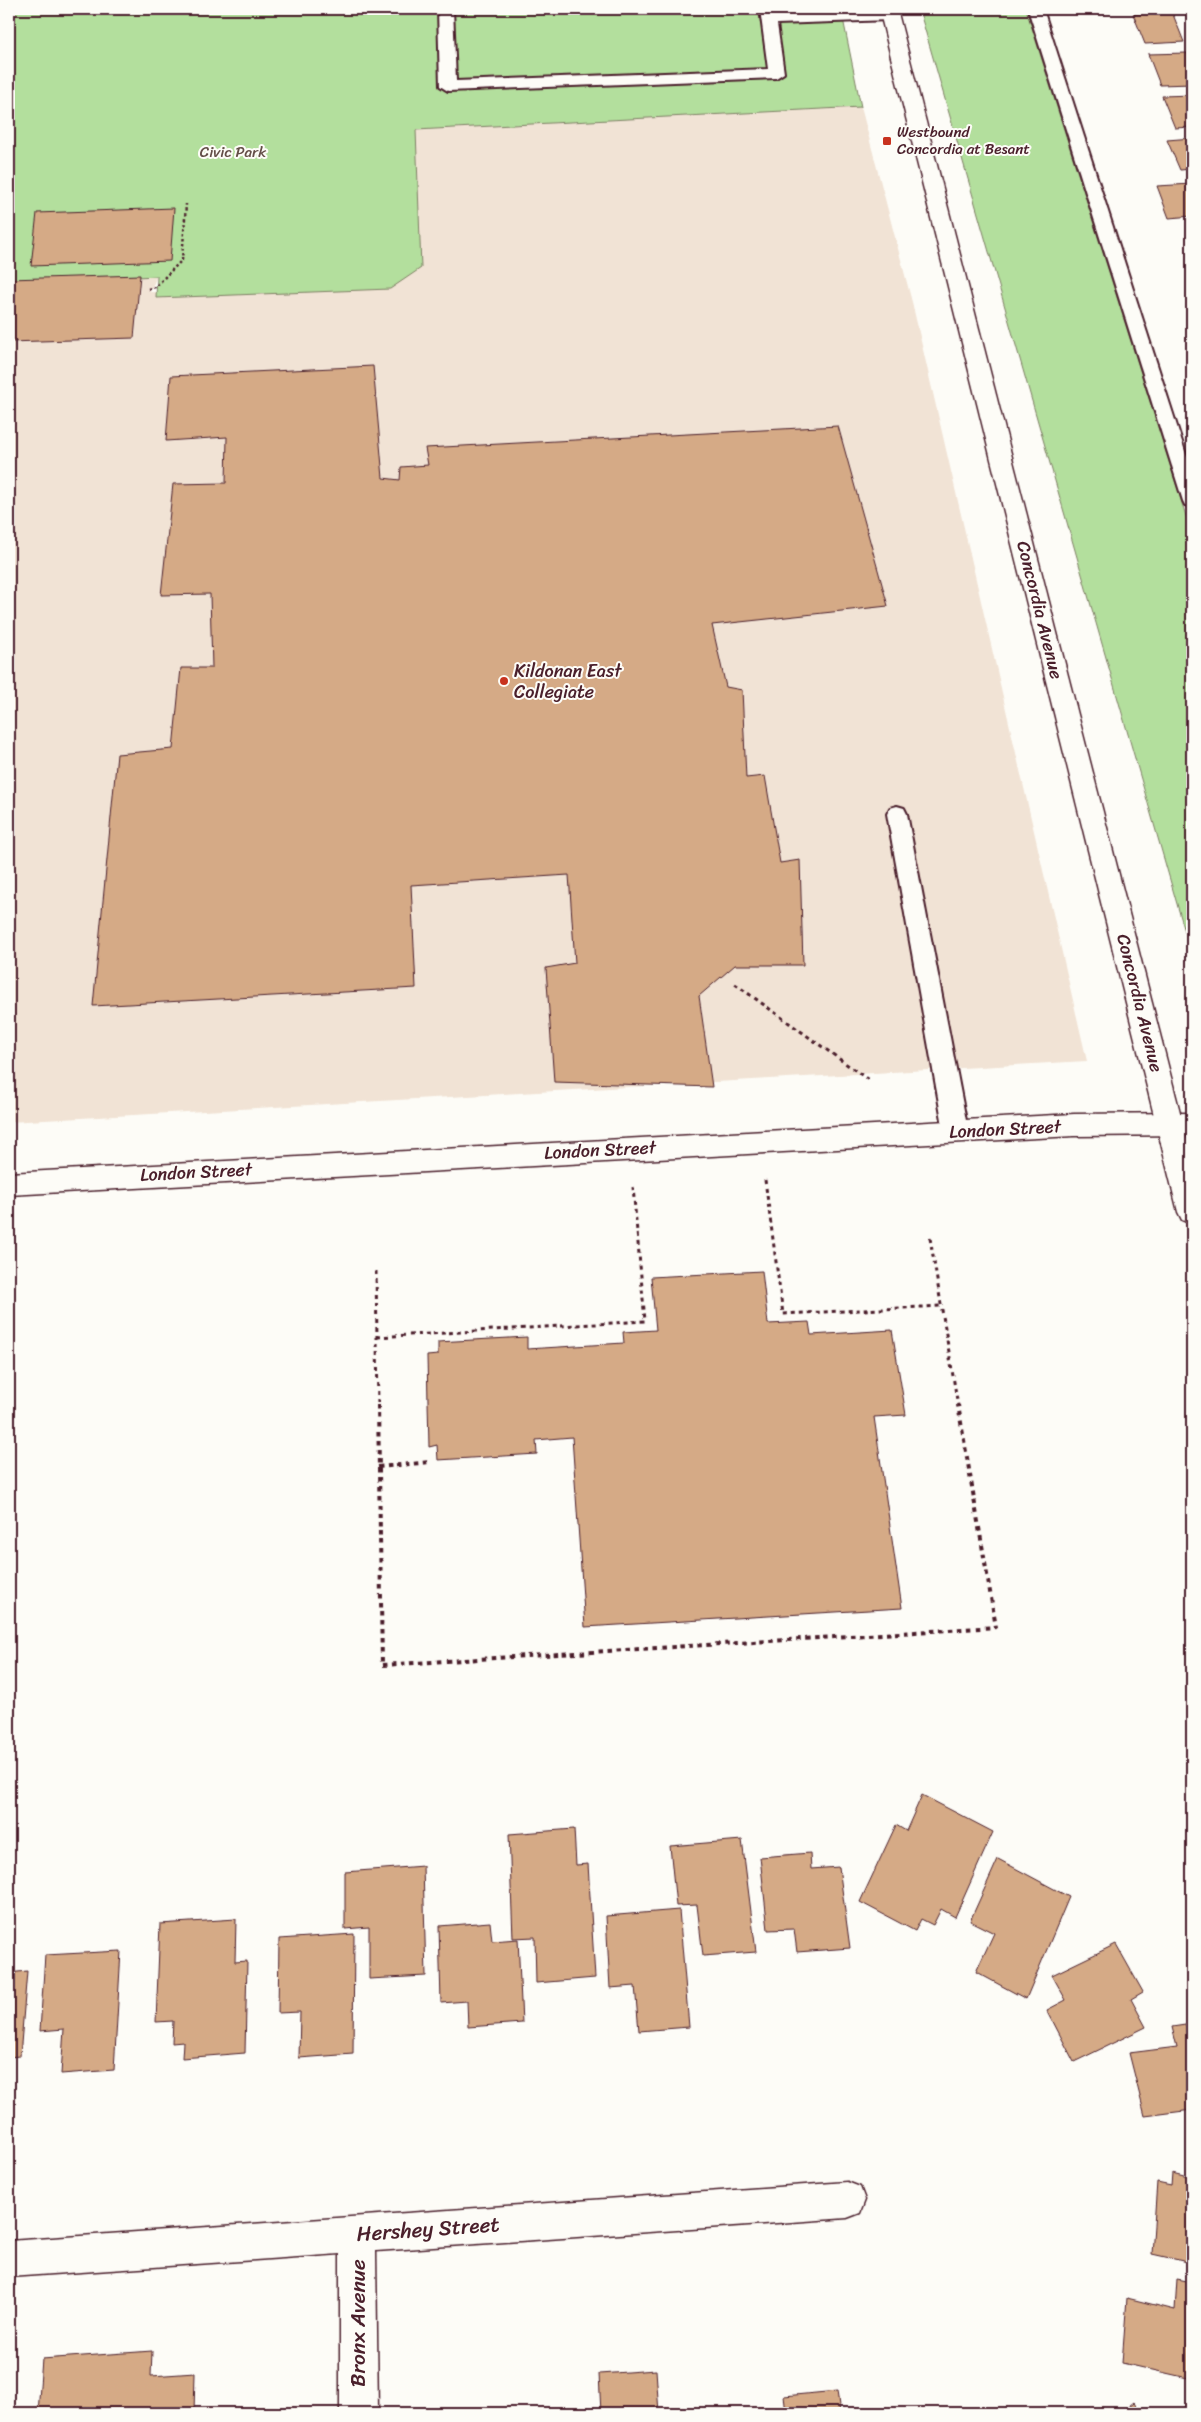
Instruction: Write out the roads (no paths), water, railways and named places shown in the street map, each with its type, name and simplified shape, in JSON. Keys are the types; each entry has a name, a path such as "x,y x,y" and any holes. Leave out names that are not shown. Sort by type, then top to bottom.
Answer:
{"main road":[{"name":"Concordia Avenue","path":"889,12 1182,1124 1192,1212"},
{"name":"London Street","path":"9,1184 956,1131 1074,1125 1182,1124"},
{"name":"Hershey Street","path":"9,2259 847,2200"},
{"name":"Bronx Avenue","path":"358,2233 359,2413"}],"lane":[{"path":"445,9 448,86 776,73 768,14 889,12"},
{"path":"1035,9 1192,501"},
{"path":"897,814 956,1131"}],"place":[{"name":"Westbound Concordia at Besant","path":"887,141"},
{"name":"Kildonan East Collegiate","path":"504,681"}],"park label":[{"name":"Civic Park","path":"233,152"}]}
